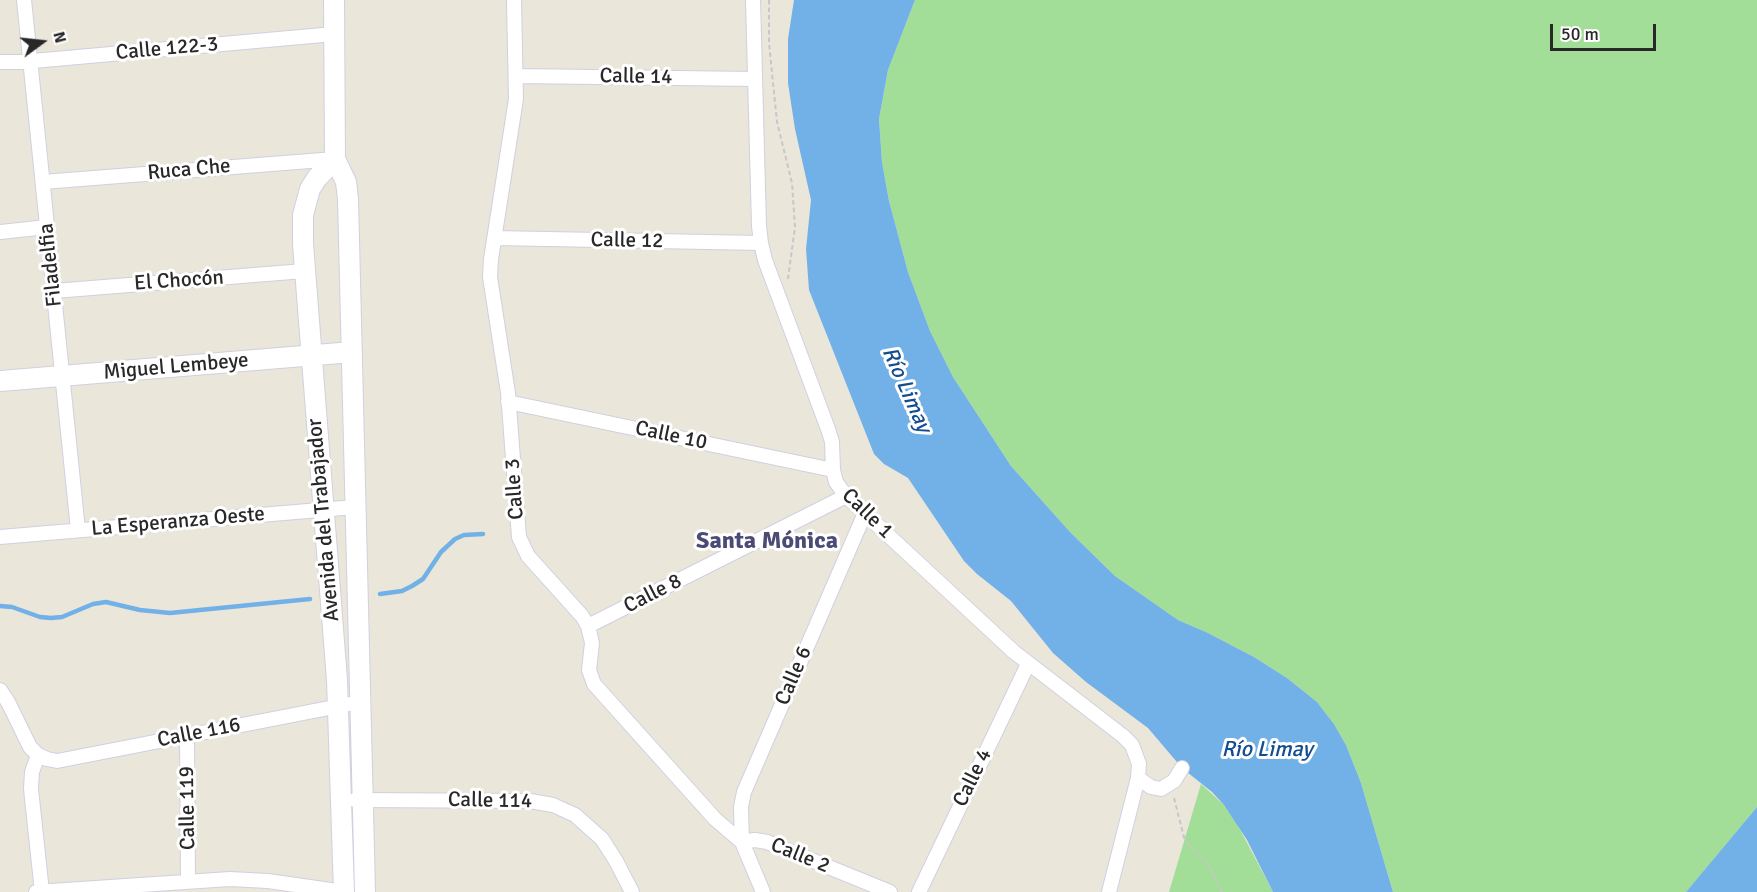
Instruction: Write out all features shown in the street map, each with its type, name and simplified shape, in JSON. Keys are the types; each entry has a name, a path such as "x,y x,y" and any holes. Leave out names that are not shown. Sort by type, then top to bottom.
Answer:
{"street":[{"name":"Filadelfia","path":"24,0 78,530"},
{"name":"Avenida del Trabajador","path":"334,0 335,159 344,177 348,193 365,892"},
{"name":"Calle 3","path":"514,0 517,76 515,111 491,259 491,286 508,402 518,530 521,543 528,556 582,616 588,626"},
{"name":"Calle 1","path":"753,0 761,243 765,260 828,429 832,442 836,482 846,496 1028,664 1128,740 1137,758 1138,778 1109,892"},
{"name":"Calle 122-3","path":"0,62 334,34"},
{"name":"Calle 14","path":"517,76 755,78"},
{"name":"Avenida del Trabajador","path":"335,159 317,178 306,202 302,230 338,706 344,892"},
{"name":"Ruca Che","path":"43,182 335,159"},
{"path":"0,232 47,228"},
{"name":"Calle 12","path":"494,238 761,243"},
{"name":"El Chocón","path":"54,291 304,271"},
{"name":"Miguel Lembeye","path":"0,381 352,352"},
{"name":"Calle 10","path":"508,402 833,470"},
{"name":"Calle 8","path":"588,626 846,496"},
{"name":"La Esperanza Oeste","path":"0,537 355,507"},
{"name":"Calle 6","path":"742,842 741,813 744,792 865,513"},
{"path":"588,626 592,644 589,670 594,684 715,819 742,842 763,892"},
{"name":"Calle 4","path":"919,892 1028,664"},
{"path":"0,690 25,738 38,755 32,772 31,789 42,892"},
{"name":"Calle 116","path":"38,755 47,759 68,759 360,702"},
{"name":"Calle 119","path":"187,736 188,881"},
{"path":"1138,778 1156,789 1170,785 1182,768"},
{"name":"Calle 114","path":"341,800 530,801 553,805 575,815 602,839 632,892"},
{"name":"Calle 2","path":"742,842 754,840 766,842 890,892"},
{"path":"36,892 188,881 249,880 344,892"}],"path":[{"path":"769,0 769,43 777,122 792,183 795,227 788,288"},
{"path":"1170,785 1185,841 1209,865 1222,892"}],"green space":[{"path":"915,0 1757,0 1757,807 1686,892 1393,892 1361,783 1346,745 1317,702 1287,678 1254,657 1178,620 1115,576 1070,532 1011,466 953,377 930,331 908,272 889,201 882,162 879,119 888,70"},
{"path":"1201,784 1224,805 1236,822 1273,892 1169,892"}],"water":[{"name":"Río Limay","path":"794,0 915,0 888,70 879,119 882,162 889,201 908,272 930,331 953,377 1011,466 1070,532 1115,576 1178,620 1254,657 1287,678 1317,702 1346,745 1361,783 1393,892 1273,892 1247,840 1224,805 1212,792 1182,768 1148,728 1086,682 1053,653 1011,601 964,561 908,478 884,464 874,454 809,290 806,249 811,200 795,129 788,83 788,39"},
{"path":"1757,807 1757,892 1686,892 1706,868"}],"waterway":[{"path":"380,594 402,591 423,579 441,552 455,539 464,535 483,534"},
{"path":"0,606 51,618 62,617 93,604 106,602 140,610 170,613 310,599"}],"district":[{"name":"Santa Mónica","path":"767,542"}]}
